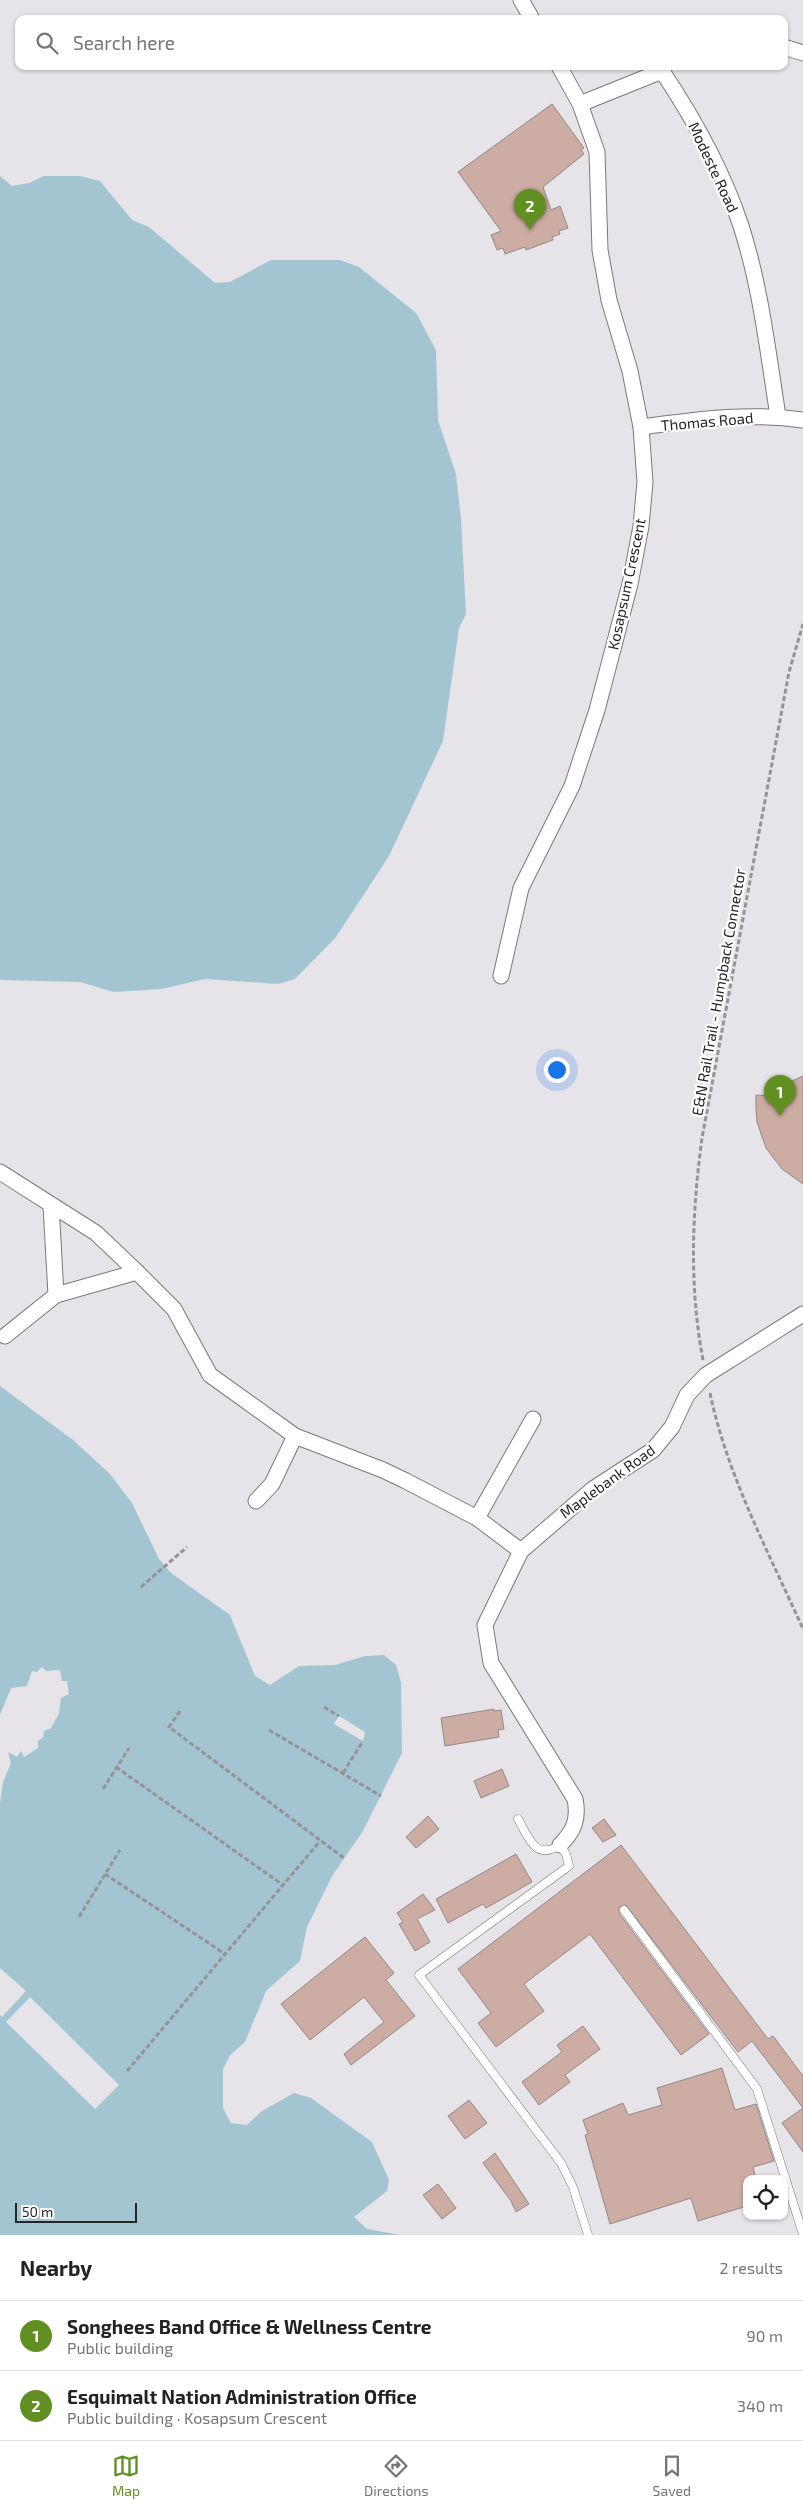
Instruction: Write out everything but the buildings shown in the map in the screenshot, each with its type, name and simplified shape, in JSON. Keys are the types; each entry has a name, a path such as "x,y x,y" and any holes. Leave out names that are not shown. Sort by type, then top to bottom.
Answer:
{"street":[{"path":"522,0 530,15"},
{"path":"788,48 803,53"},
{"name":"Kosapsum Crescent","path":"501,976 521,888 572,786 597,710 630,584 641,526 645,482 641,427 630,371 609,300 600,250 597,152 580,104 561,70"},
{"name":"Modeste Road","path":"580,104 665,70"},
{"name":"Modeste Road","path":"668,70 723,180 741,227 758,294 778,416"},
{"name":"Thomas Road","path":"641,427 723,416 778,416 803,420"},
{"path":"0,1172 96,1233 137,1272 174,1309 210,1375 295,1436 383,1470 477,1518 521,1551"},
{"path":"51,1205 56,1295"},
{"path":"5,1336 56,1295 137,1272"},
{"name":"Maplebank Road","path":"560,1845 574,1827 576,1818 575,1799 492,1663 485,1625 521,1551 593,1489 654,1450 672,1427 687,1395 706,1375 803,1314"},
{"path":"477,1518 533,1419"},
{"path":"256,1501 272,1484 295,1436"}],"lane":[{"path":"518,1819 536,1847 541,1851 551,1851 560,1845 566,1854 569,1866 419,1975 562,2163 573,2187 588,2235"},
{"path":"624,1910 757,2090 803,2234"}],"path":[{"name":"E&N Rail Trail - Humpback Connector","path":"705,1367 695,1298 693,1264 696,1183 712,1083 787,682 793,653 803,624"},
{"path":"708,1384 720,1429 740,1485 803,1630"},
{"path":"141,1587 187,1547"},
{"path":"324,1707 338,1716"},
{"path":"180,1711 169,1727 344,1858"},
{"path":"269,1730 381,1796"},
{"path":"344,1774 363,1741"},
{"path":"103,1789 129,1748"},
{"path":"116,1768 283,1885"},
{"path":"127,2071 320,1841"},
{"path":"79,1917 120,1850"},
{"path":"105,1874 225,1954"}],"water":[{"path":"0,176 12,186 29,183 44,176 80,176 100,181 132,220 149,227 215,283 230,282 271,260 340,260 359,267 416,313 436,350 438,420 456,474 461,519 466,614 459,628 443,741 389,856 336,937 295,979 278,984 205,979 161,989 114,992 80,982 0,980"},
{"path":"0,1386 73,1440 110,1474 132,1503 159,1559 171,1573 230,1615 255,1676 270,1685 299,1666 335,1665 365,1656 384,1655 396,1665 401,1682 402,1753 363,1831 332,1876 307,1927 300,1961 266,1991 245,2042 230,2055 223,2069 223,2108 231,2123 247,2125 262,2111 294,2093 311,2098 372,2142 389,2180 387,2191 354,2217 367,2229 400,2235 0,2235 0,1802 3,1782 11,1763 8,1752 17,1757 21,1751 24,1757 38,1748 38,1741 43,1737 44,1731 51,1728 59,1713 61,1698 69,1694 67,1681 62,1681 60,1670 46,1671 42,1667 37,1672 32,1671 27,1686 11,1688 0,1715"}],"pier":[{"path":"339,1716 365,1732 363,1741 334,1724"},
{"path":"0,1968 26,1991 2,2017 0,2015"},
{"path":"30,1997 119,2085 95,2109 6,2022"}],"place":[{"name":"Esquimalt Nation Administration Office","path":"530,230"},
{"name":"Songhees Band Office & Wellness Centre","path":"780,1116"}]}
